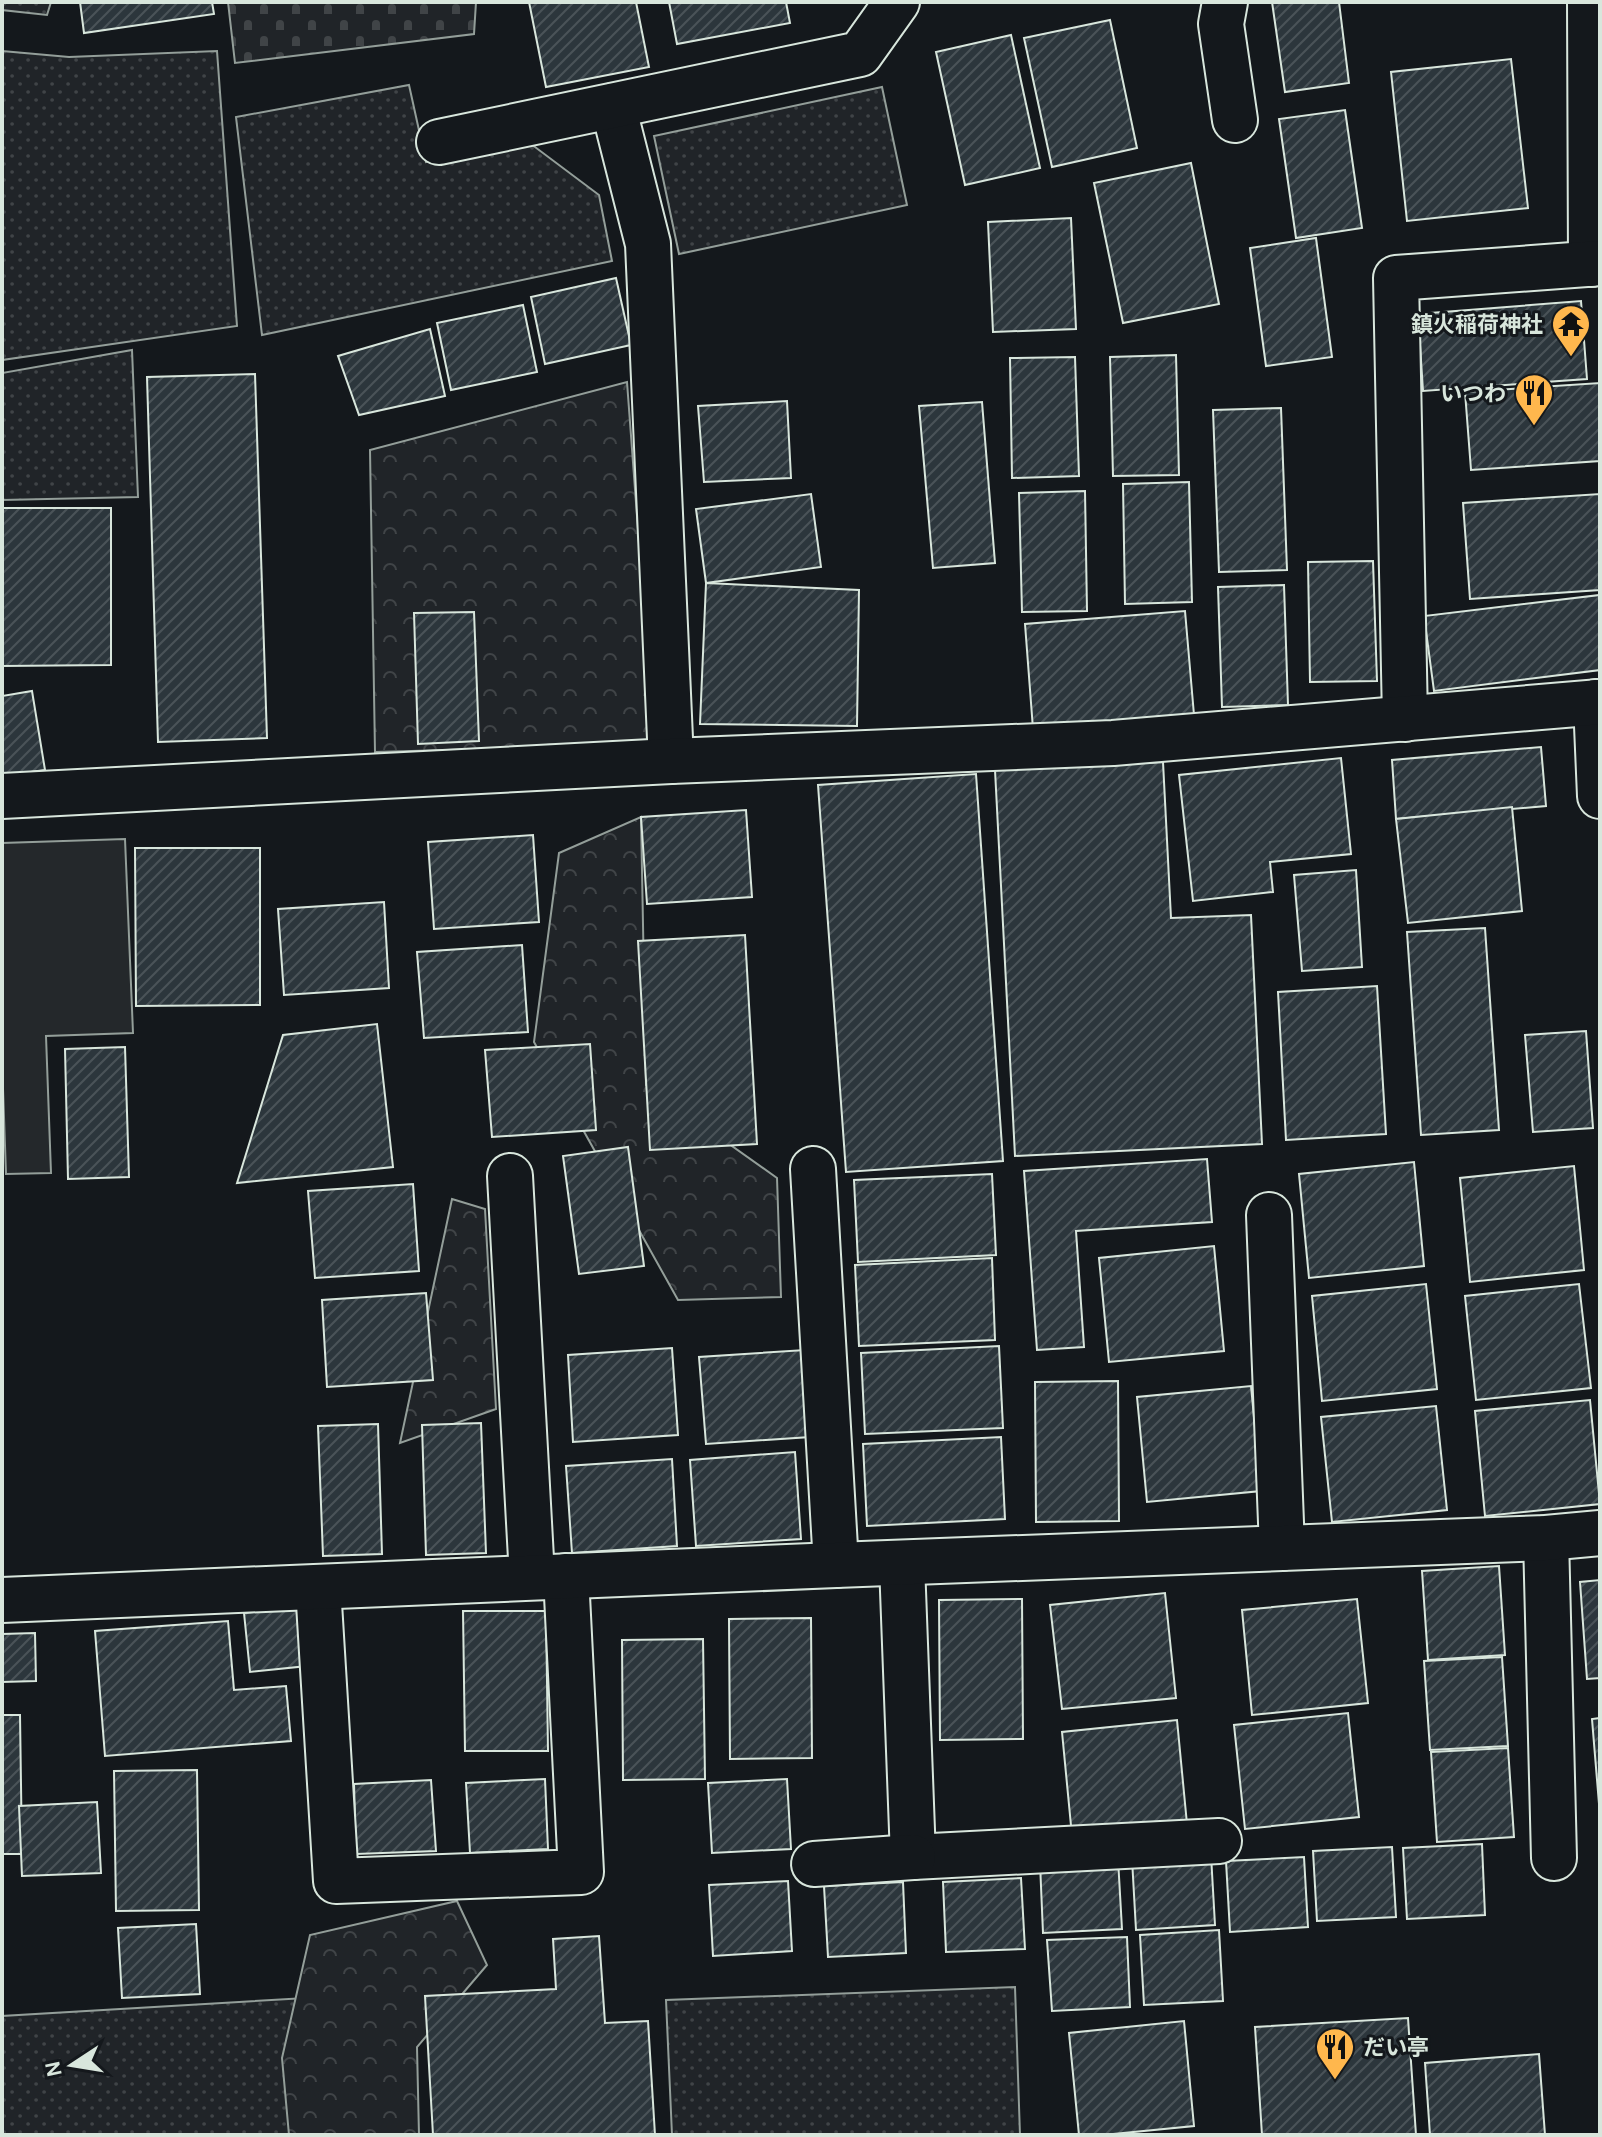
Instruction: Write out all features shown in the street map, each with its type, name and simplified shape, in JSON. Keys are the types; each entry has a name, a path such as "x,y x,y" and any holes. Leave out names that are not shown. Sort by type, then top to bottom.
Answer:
{"street":[{"path":"439,142 860,54 897,2"},
{"path":"1225,2 1221,24 1235,120"},
{"path":"1405,719 1396,278 1596,263 1590,2"},
{"path":"613,106 648,244 671,761"},
{"path":"2,796 671,761 1113,743 1598,702 1600,796"},
{"path":"813,1169 836,1565"},
{"path":"318,1587 336,1881 581,1872 510,1176"},
{"path":"1269,1215 1282,1548"},
{"path":"2,1600 1546,1538 1600,1533"},
{"path":"1546,1538 1554,1858"},
{"path":"902,1564 913,1857"},
{"path":"814,1864 1219,1841"}],"green space":[{"path":"2,2 51,2 47,15 2,10"},
{"path":"228,2 476,2 474,34 235,63"},
{"path":"2,51 69,57 217,51 237,326 2,360"},
{"path":"409,85 426,162 527,141 599,195 612,261 262,335 236,117"},
{"path":"882,87 907,205 679,254 654,136"},
{"path":"132,350 138,497 2,500 2,373"},
{"path":"627,382 654,744 375,752 370,450"},
{"path":"641,817 646,1085 777,1178 781,1297 678,1300 534,1042 559,853"},
{"path":"452,1199 485,1209 496,1409 400,1443"},
{"path":"457,1901 487,1965 417,2047 419,2135 289,2135 282,2058 310,1935"},
{"path":"1015,1987 1020,2135 672,2135 666,2000"},
{"path":"323,1997 331,2135 2,2135 2,2016"}],"shaded area":[{"path":"125,839 133,1033 46,1036 51,1173 6,1174 2,1060 2,843"}],"building":[{"path":"80,2 212,2 214,14 84,33"},
{"path":"529,2 636,2 649,67 546,87"},
{"path":"669,2 786,2 790,23 677,44"},
{"path":"1272,2 1339,2 1349,83 1285,92"},
{"path":"1110,20 1137,148 1052,167 1024,38"},
{"path":"1011,35 1040,168 965,185 936,52"},
{"path":"1511,59 1528,208 1407,221 1391,72"},
{"path":"1345,110 1362,228 1296,238 1279,119"},
{"path":"1191,163 1219,304 1123,323 1094,183"},
{"path":"1071,218 1076,329 993,332 988,222"},
{"path":"1316,238 1332,357 1266,366 1250,248"},
{"path":"616,278 631,345 545,364 531,297"},
{"path":"1581,301 1587,379 1423,391 1418,314"},
{"path":"523,305 537,372 451,390 437,323"},
{"path":"430,329 445,396 359,415 338,356"},
{"path":"1176,355 1179,475 1113,476 1110,357"},
{"path":"1075,357 1079,476 1012,478 1010,358"},
{"path":"255,374 267,738 158,742 147,377"},
{"name":"いつわ","path":"1600,383 1600,461 1471,470 1465,392"},
{"path":"787,401 791,478 704,482 698,406"},
{"path":"982,402 995,563 933,568 919,406"},
{"path":"1281,408 1287,570 1219,572 1213,410"},
{"path":"1189,482 1192,602 1125,604 1123,484"},
{"path":"1085,491 1087,611 1022,612 1019,493"},
{"path":"811,494 821,567 706,583 696,509"},
{"path":"1600,494 1600,590 1470,599 1463,503"},
{"path":"2,508 111,508 111,665 2,666"},
{"path":"1373,561 1377,681 1310,682 1308,562"},
{"path":"706,583 859,590 857,726 700,724"},
{"path":"1284,585 1288,705 1222,707 1218,587"},
{"path":"1600,595 1600,670 1434,691 1424,616"},
{"path":"1185,611 1194,715 1033,729 1025,624"},
{"path":"474,612 479,741 418,744 414,613"},
{"path":"32,691 45,770 2,776 2,696"},
{"path":"1541,747 1546,806 1396,819 1392,760"},
{"path":"1341,758 1351,854 1270,862 1273,892 1193,901 1179,775"},
{"path":"1163,762 1171,918 1251,915 1262,1144 1015,1156 995,770"},
{"path":"976,774 1003,1161 846,1172 818,785"},
{"path":"1512,807 1522,911 1408,923 1396,819"},
{"path":"746,810 752,897 647,904 641,817"},
{"path":"533,835 539,922 434,929 428,842"},
{"path":"135,848 260,848 260,1005 136,1006"},
{"path":"1356,870 1362,967 1302,971 1294,875"},
{"path":"384,902 389,988 284,995 278,909"},
{"path":"1485,928 1499,1130 1421,1135 1407,932"},
{"path":"745,935 757,1144 650,1150 638,941"},
{"path":"522,945 528,1032 424,1038 417,952"},
{"path":"1377,986 1386,1134 1286,1140 1278,992"},
{"path":"377,1024 393,1167 237,1183 283,1035"},
{"path":"1586,1031 1593,1128 1533,1132 1525,1035"},
{"path":"590,1044 596,1130 492,1137 485,1050"},
{"path":"125,1047 129,1177 68,1179 65,1049"},
{"path":"628,1147 644,1266 579,1274 563,1156"},
{"path":"1207,1159 1212,1222 1076,1231 1084,1347 1037,1350 1024,1171"},
{"path":"1414,1162 1424,1266 1309,1278 1299,1174"},
{"path":"1574,1166 1584,1270 1470,1282 1460,1178"},
{"path":"992,1174 996,1255 858,1262 854,1180"},
{"path":"413,1184 419,1271 315,1278 308,1191"},
{"path":"1214,1246 1224,1351 1109,1362 1099,1258"},
{"path":"992,1258 995,1340 859,1346 855,1265"},
{"path":"1426,1284 1437,1389 1322,1401 1312,1296"},
{"path":"1579,1284 1591,1388 1476,1400 1465,1296"},
{"path":"426,1293 433,1380 327,1387 322,1300"},
{"path":"999,1346 1003,1428 865,1434 861,1353"},
{"path":"672,1348 678,1435 573,1442 568,1355"},
{"path":"805,1350 810,1437 706,1444 699,1357"},
{"path":"1118,1381 1119,1521 1036,1522 1035,1382"},
{"path":"1251,1386 1261,1491 1147,1502 1137,1397"},
{"path":"1590,1400 1600,1504 1485,1516 1475,1411"},
{"path":"1436,1406 1447,1510 1332,1522 1321,1417"},
{"path":"481,1423 486,1553 426,1555 422,1425"},
{"path":"378,1424 382,1554 323,1556 318,1426"},
{"path":"1001,1437 1005,1519 867,1526 863,1444"},
{"path":"795,1452 801,1539 696,1546 690,1460"},
{"path":"672,1459 677,1546 572,1553 566,1466"},
{"path":"1499,1566 1505,1655 1428,1660 1422,1571"},
{"path":"1600,1580 1600,1678 1587,1679 1580,1582"},
{"path":"1165,1593 1176,1698 1062,1709 1050,1605"},
{"path":"1022,1599 1023,1739 940,1740 939,1600"},
{"path":"1357,1599 1368,1703 1252,1715 1242,1610"},
{"path":"301,1607 307,1666 250,1672 244,1613"},
{"path":"463,1611 546,1611 548,1751 465,1751"},
{"path":"811,1618 812,1758 730,1759 729,1619"},
{"path":"228,1621 234,1690 286,1686 291,1741 105,1756 95,1631"},
{"path":"35,1633 36,1681 2,1682 2,1634"},
{"path":"703,1639 705,1779 623,1780 622,1640"},
{"path":"1502,1657 1508,1746 1430,1750 1424,1661"},
{"path":"1348,1713 1359,1817 1245,1829 1234,1725"},
{"path":"2,1715 20,1715 22,1854 2,1854"},
{"path":"1600,1718 1600,1816 1592,1719"},
{"path":"1177,1720 1187,1824 1072,1836 1062,1732"},
{"path":"1508,1748 1514,1837 1437,1842 1431,1752"},
{"path":"197,1770 199,1910 116,1911 114,1771"},
{"path":"545,1779 548,1849 470,1853 466,1783"},
{"path":"787,1779 791,1849 712,1853 708,1783"},
{"path":"431,1780 436,1851 356,1854 354,1784"},
{"path":"97,1802 101,1873 22,1876 19,1806"},
{"path":"1482,1844 1485,1915 1407,1919 1403,1848"},
{"path":"1392,1847 1396,1917 1317,1921 1313,1851"},
{"path":"1211,1855 1215,1925 1136,1930 1132,1859"},
{"path":"1304,1857 1308,1927 1230,1932 1226,1861"},
{"path":"1118,1859 1122,1929 1043,1933 1040,1863"},
{"path":"1021,1878 1025,1949 946,1952 943,1882"},
{"path":"788,1881 792,1951 713,1956 709,1885"},
{"path":"903,1882 906,1953 828,1957 824,1886"},
{"path":"196,1924 200,1994 122,1998 118,1928"},
{"path":"1219,1930 1223,2001 1144,2005 1140,1935"},
{"path":"599,1936 605,2023 648,2021 655,2135 433,2135 425,1996 556,1989 553,1939"},
{"path":"1127,1937 1130,2007 1052,2011 1047,1940"},
{"name":"だい亭","path":"1408,2018 1416,2135 1262,2135 1255,2027"},
{"path":"1184,2021 1194,2126 1079,2135 1069,2033"},
{"path":"1539,2054 1545,2135 1430,2135 1425,2063"}],"place":[{"name":"鎮火稲荷神社","path":"1571,358"},
{"name":"いつわ","path":"1534,427"},
{"name":"だい亭","path":"1335,2081"}]}
